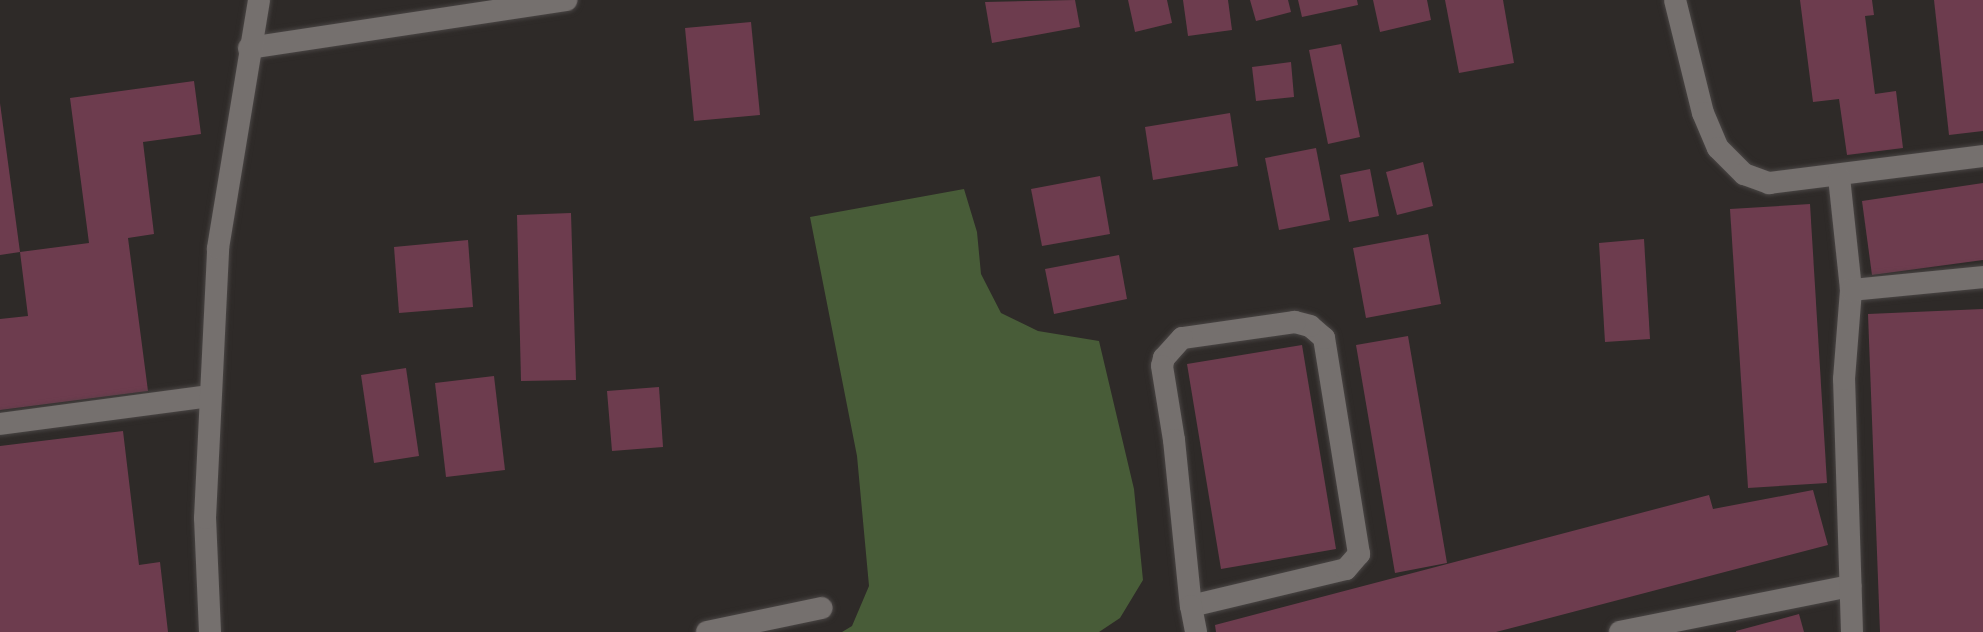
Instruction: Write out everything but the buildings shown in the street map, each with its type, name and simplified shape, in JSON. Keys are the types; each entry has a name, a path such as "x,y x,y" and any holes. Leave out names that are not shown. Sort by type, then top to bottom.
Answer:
{"street":[{"path":"210,632 205,518 218,248 259,0"},
{"path":"249,48 566,0"},
{"path":"1675,0 1718,148 1744,174 1769,183 1839,177 1983,156"},
{"path":"1839,177 1851,290 1844,379 1852,632"},
{"path":"1851,290 1983,277"},
{"path":"1191,606 1346,569 1359,554 1324,338 1310,326 1295,322 1182,338 1164,358 1191,606 1196,632"},
{"path":"0,424 210,396"},
{"path":"1620,632 1850,586"},
{"path":"707,632 822,608"}],"green space":[{"path":"964,189 977,232 981,274 1001,313 1038,331 1099,341 1134,489 1143,580 1120,618 1099,632 842,632 852,626 869,586 857,456 810,217"}]}
